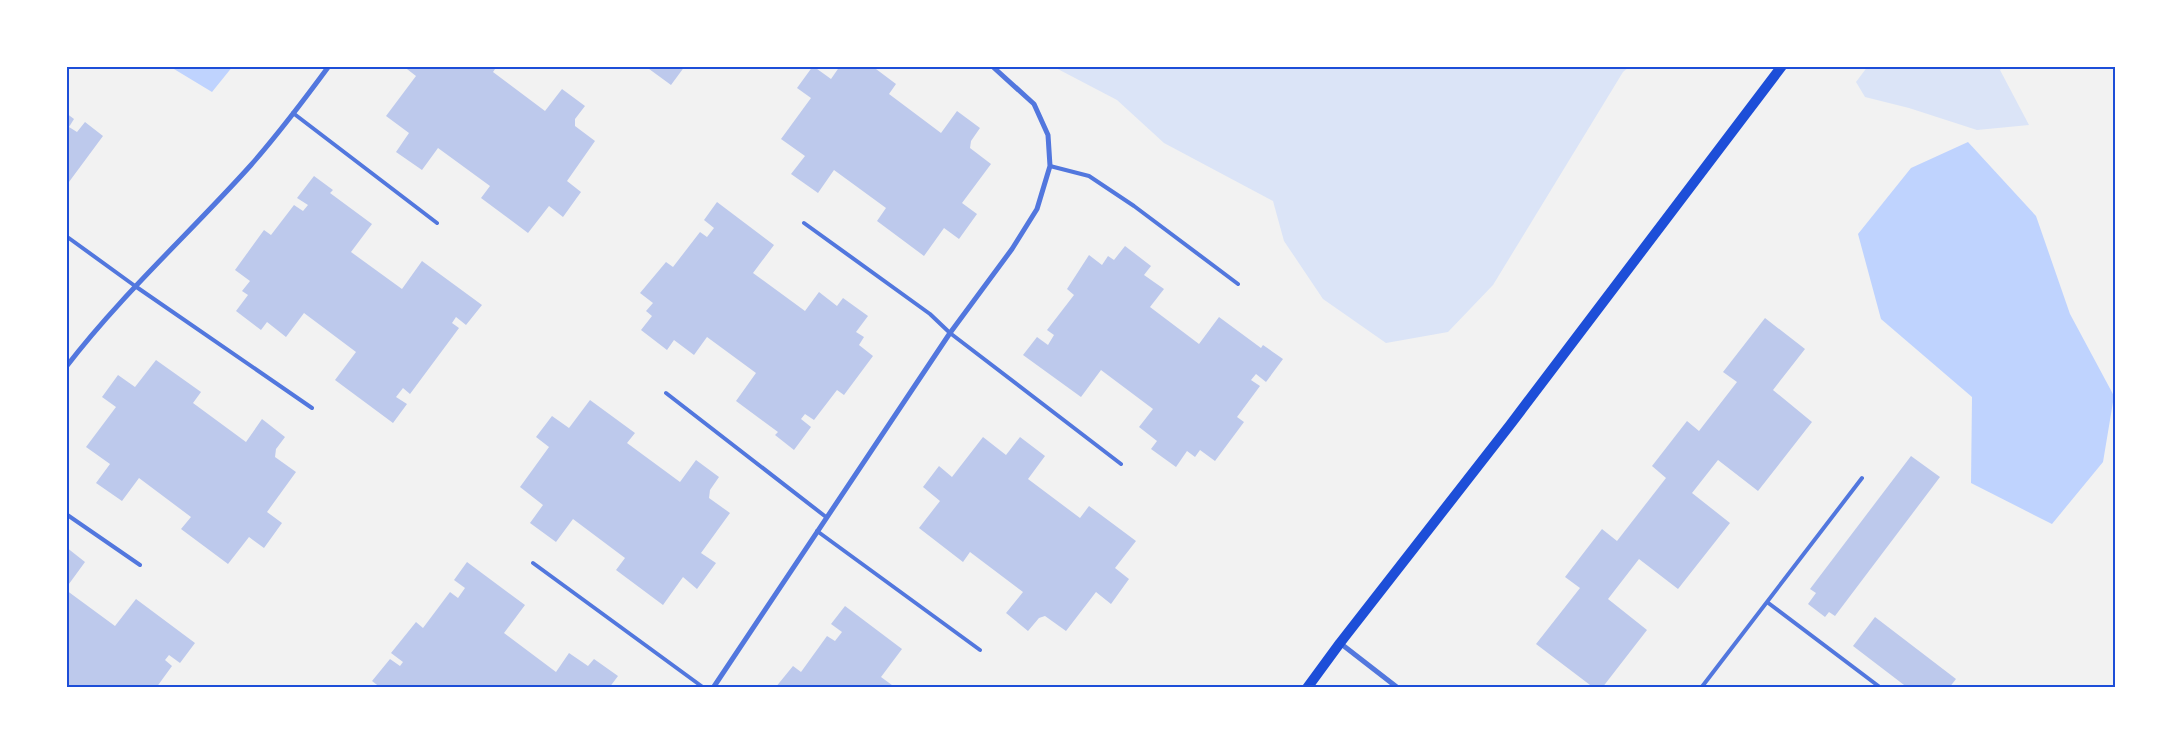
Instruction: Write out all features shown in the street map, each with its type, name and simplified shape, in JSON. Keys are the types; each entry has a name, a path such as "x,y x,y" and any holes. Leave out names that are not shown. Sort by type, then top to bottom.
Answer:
{"main road":[{"path":"1307,688 1340,642 1510,426 1782,66"}],"street":[{"path":"66,367 88,338 134,286 251,164 293,114 329,66"},
{"path":"713,688 950,333 1012,249 1037,209 1050,166 1048,135 1034,104 992,66"},
{"path":"1340,642 1398,688"}],"lane":[{"path":"293,114 437,223"},
{"path":"1050,166 1088,176 1134,206 1238,284"},
{"path":"804,223 930,314 950,333 1122,464"},
{"path":"66,236 134,286 312,408"},
{"path":"666,393 826,517"},
{"path":"1702,688 1862,478"},
{"path":"66,514 140,565"},
{"path":"817,531 980,650"},
{"path":"533,563 704,688"},
{"path":"1767,602 1881,688"}],"shaded area":[{"path":"1052,66 1630,66 1623,72 1493,285 1448,332 1386,343 1323,299 1284,241 1273,201 1164,143 1117,100"},
{"path":"1868,66 2003,66 2000,70 2029,125 1977,130 1909,108 1865,97 1856,82"}],"water":[{"path":"169,66 233,66 212,92"},
{"path":"1968,142 2036,216 2070,314 2114,396 2103,462 2052,524 1971,483 1972,397 1881,319 1858,234 1911,168"}],"building":[{"path":"403,66 497,66 493,72 545,111 562,89 585,106 575,119 575,126 595,141 567,181 581,192 563,217 549,206 528,233 481,198 490,186 438,148 422,170 396,152 409,133 386,116 416,76"},
{"path":"645,66 685,66 671,85"},
{"path":"813,66 831,79 840,66 872,66 896,84 889,94 941,133 957,111 980,128 971,141 970,148 991,164 962,203 977,214 959,239 944,228 924,256 877,221 886,208 834,170 818,193 791,174 805,156 781,139 811,98 797,88"},
{"path":"66,113 74,119 69,127 77,132 85,122 103,136 66,186"},
{"path":"314,176 333,190 330,193 372,224 351,252 402,289 422,261 482,305 466,325 456,317 452,323 459,328 410,394 403,388 396,397 407,404 393,423 335,380 356,352 304,313 286,337 267,322 261,330 236,311 248,295 242,291 250,281 235,270 264,230 271,235 294,205 303,211 308,205 297,198"},
{"path":"717,202 774,245 753,273 805,311 819,292 837,306 843,298 868,316 856,332 864,337 859,345 873,356 844,395 837,390 814,420 805,414 801,419 811,427 794,450 775,435 778,432 736,401 756,373 707,337 694,355 674,340 667,350 641,330 652,316 646,311 653,303 640,293 666,262 673,267 700,232 707,237 714,228 704,220"},
{"path":"1125,246 1151,266 1144,275 1164,289 1150,307 1199,344 1219,317 1261,348 1263,345 1283,359 1266,382 1256,374 1251,380 1260,386 1237,417 1244,422 1215,461 1200,450 1195,457 1187,451 1176,467 1151,449 1157,441 1139,427 1153,409 1101,370 1081,397 1023,355 1037,337 1048,345 1054,335 1047,330 1074,295 1067,289 1089,255 1102,265 1108,256 1114,260"},
{"path":"1765,318 1805,349 1773,390 1812,422 1758,491 1718,460 1692,493 1730,523 1678,589 1639,559 1608,599 1647,630 1602,688 1594,688 1536,644 1580,588 1565,577 1602,529 1617,541 1666,478 1652,466 1687,421 1699,431 1737,382 1723,372"},
{"path":"156,360 201,392 193,403 246,442 262,419 285,437 276,449 275,457 296,472 267,512 282,523 264,548 249,537 228,564 181,529 191,517 139,478 122,501 96,483 110,464 86,447 116,407 102,397 118,375 135,387"},
{"path":"590,400 635,433 627,443 680,482 696,460 719,477 710,490 709,498 730,513 701,553 716,563 697,589 683,577 663,605 616,570 625,558 573,519 556,542 530,523 543,505 520,487 549,447 536,437 552,416 569,428"},
{"path":"983,437 1006,455 1020,437 1045,456 1028,479 1080,518 1089,506 1136,541 1115,568 1129,579 1111,604 1096,592 1066,631 1045,616 1039,618 1028,631 1006,613 1023,592 970,552 963,562 919,528 940,501 923,487 939,466 952,477"},
{"path":"1911,456 1940,477 1835,616 1829,612 1825,617 1808,604 1816,593 1810,589"},
{"path":"66,547 85,562 66,588"},
{"path":"467,562 525,605 504,633 556,672 569,653 588,666 594,659 618,676 609,688 381,688 372,681 390,659 400,666 403,662 391,653 416,622 423,628 450,592 458,598 465,588 454,580"},
{"path":"66,590 115,626 136,599 195,643 180,663 169,655 165,660 172,666 156,688 66,688"},
{"path":"845,606 902,649 881,677 896,688 775,688 793,666 801,672 827,636 835,641 842,632 831,624"},
{"path":"1875,617 1956,679 1949,688 1908,688 1853,646"}]}
